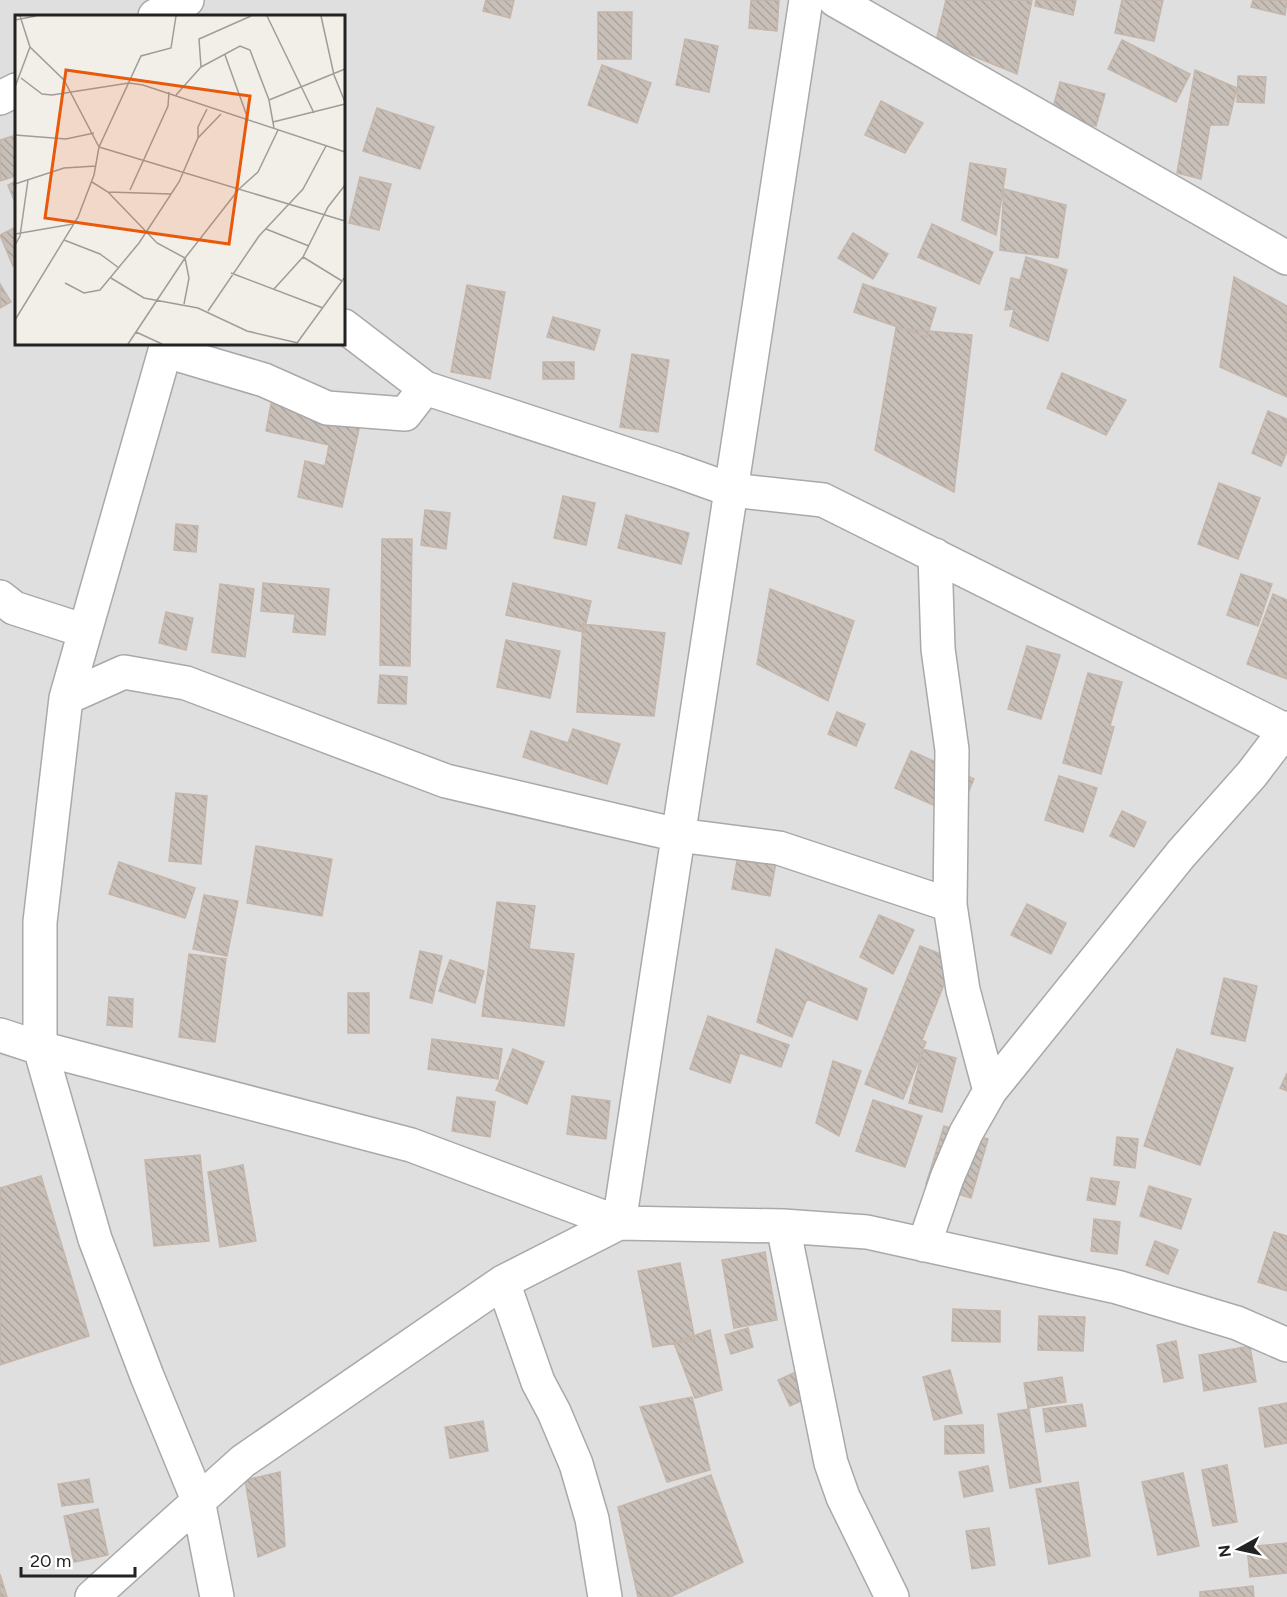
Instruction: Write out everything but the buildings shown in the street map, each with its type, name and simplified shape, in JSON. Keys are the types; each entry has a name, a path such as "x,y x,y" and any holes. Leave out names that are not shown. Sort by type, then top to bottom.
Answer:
{"street":[{"path":"157,15 187,0"},
{"path":"200,15 203,0"},
{"path":"619,1222 806,0"},
{"path":"835,0 1287,258"},
{"path":"0,98 15,90"},
{"path":"345,327 424,388 731,490 824,500 1286,730 1252,774 1181,854 990,1091 966,1132 924,1245"},
{"path":"217,1597 198,1500 147,1376 95,1239 40,1048 40,922 66,698 167,347 264,380 327,408 405,414 424,388"},
{"path":"935,555 938,649 952,750 950,905 963,990 990,1091"},
{"path":"0,597 14,608 85,631"},
{"path":"66,698 124,672 186,683 446,781 678,835 779,848 950,905"},
{"path":"0,1035 40,1048 411,1145 619,1222 783,1226 867,1232 1117,1287 1237,1323 1287,1345"},
{"path":"93,1597 243,1461 502,1282 619,1222"},
{"path":"783,1226 831,1463 843,1497 892,1597"},
{"path":"502,1282 538,1382 554,1412 576,1464 592,1519 605,1597"}],"shaded area":[{"path":"0,0 1287,0 1287,1597 0,1597"}]}
